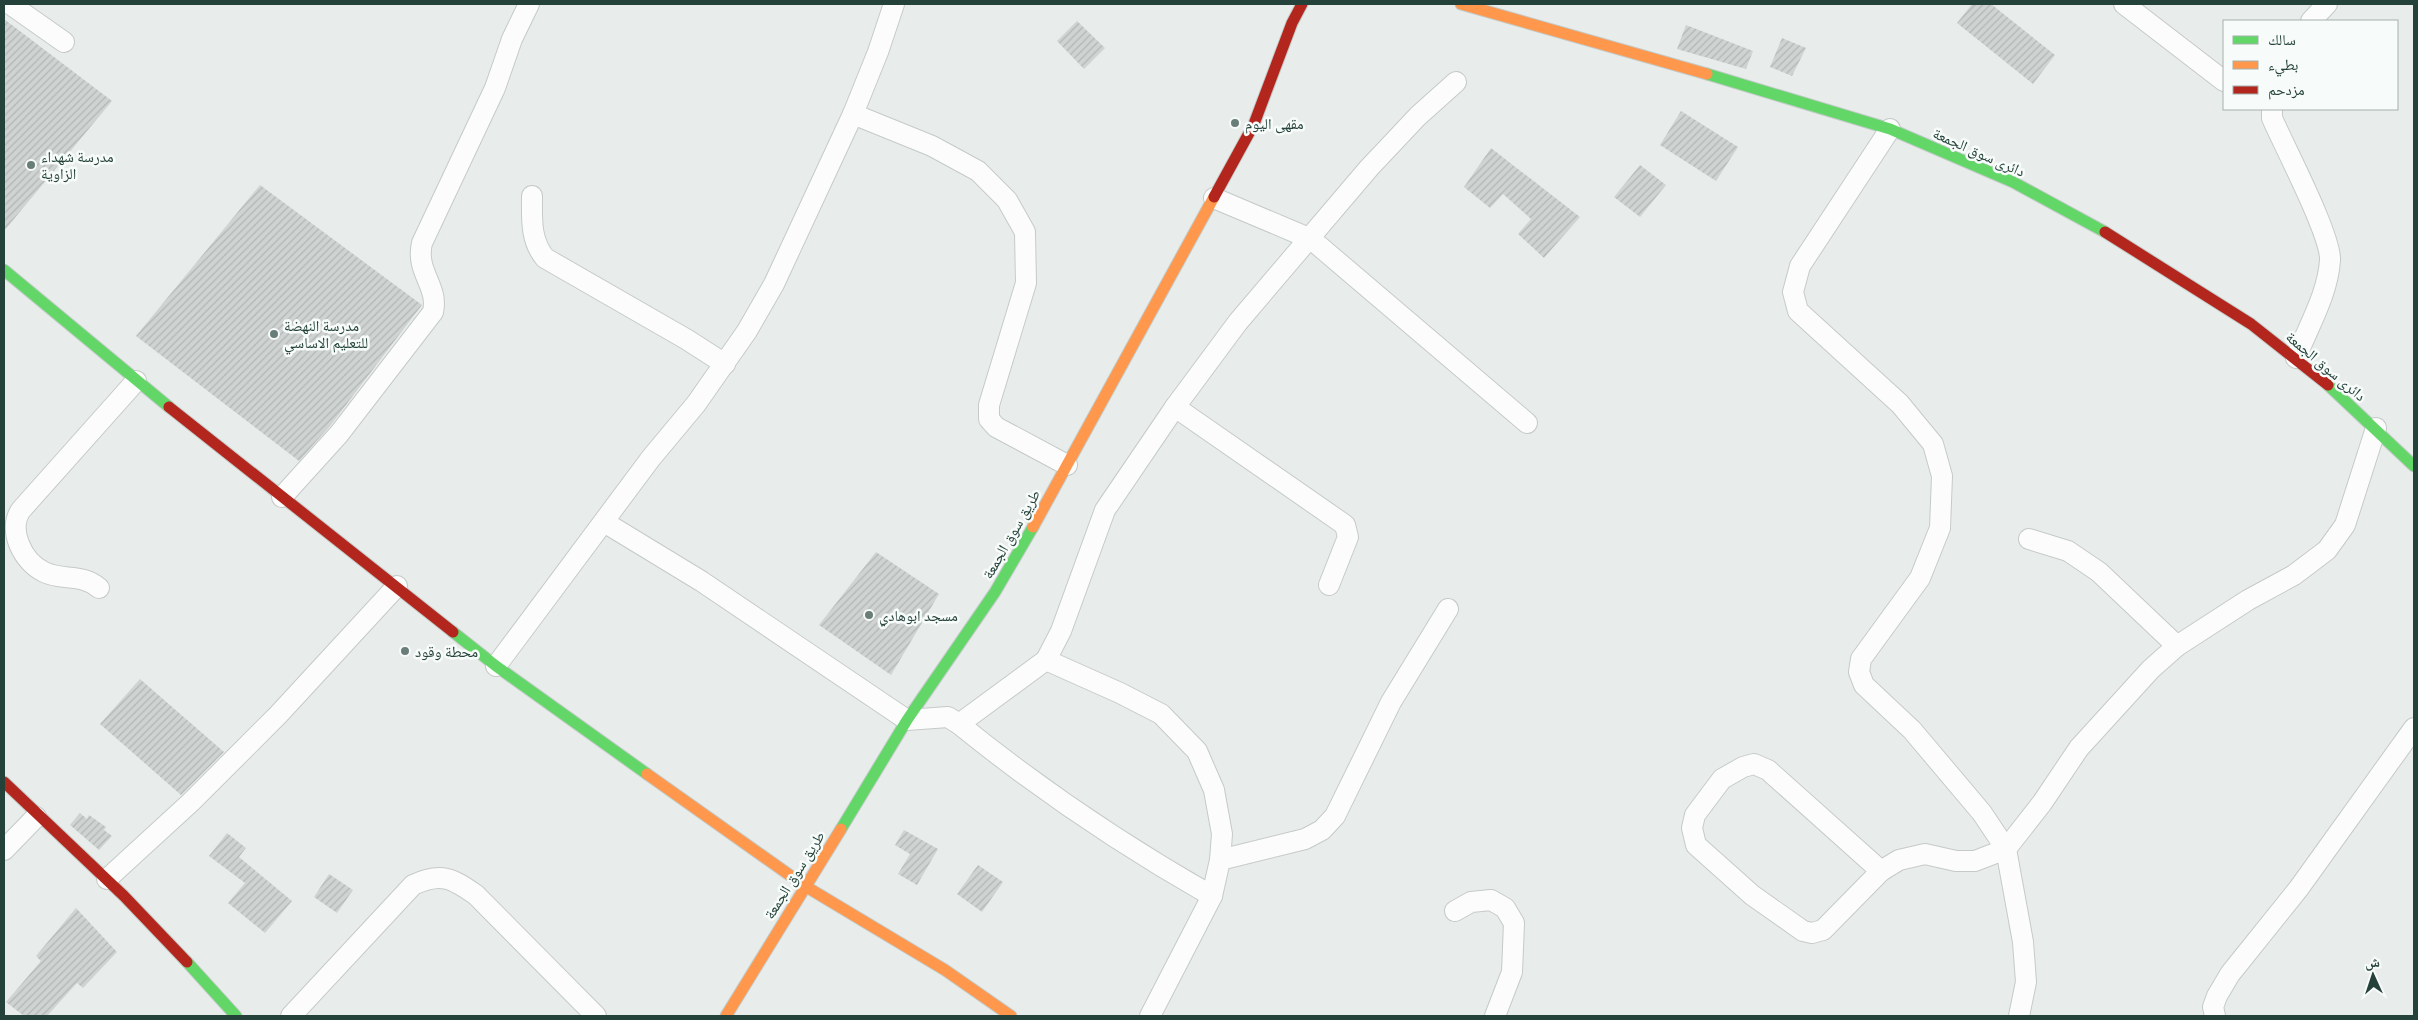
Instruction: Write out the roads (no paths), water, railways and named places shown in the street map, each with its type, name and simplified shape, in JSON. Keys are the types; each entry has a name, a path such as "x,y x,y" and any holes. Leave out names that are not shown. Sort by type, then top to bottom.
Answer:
{"street":[{"path":"10,4 64,42"},
{"path":"282,497 339,434 433,312 435,304 433,293 420,261 422,243 494,88 512,38 529,4"},
{"path":"496,666 651,458 696,404 747,331 774,284 853,114 878,52 894,4"},
{"name":"طريق سوق الجمعة","path":"726,1016 907,720 995,592 1067,465 1254,124 1302,4"},
{"name":"دائرى سوق الجمعة","path":"1461,4 1604,43 1890,129 2012,182 2119,240 2251,324 2296,358 2376,428 2414,466"},
{"path":"2124,4 2223,80"},
{"path":"2312,20 2327,4"},
{"path":"1286,40 1315,6"},
{"path":"1284,13 1286,40"},
{"path":"959,724 1046,660 1060,631 1105,510 1175,407 1238,322 1369,168 1418,116 1456,82"},
{"path":"2268,112 2320,226 2330,258 2326,284 2296,358"},
{"path":"853,114 932,146 978,171 1007,200 1025,232 1026,283 989,405 989,418 996,427 1067,465"},
{"path":"1890,129 1800,266 1793,292 1798,311 1900,404 1933,444 1942,476 1940,528 1920,578 1861,659 1859,672 1864,685 1912,730 1982,813 2006,849 2024,942 2026,982 2019,1016"},
{"path":"532,196 532,227 538,250 546,258 686,339 725,364"},
{"path":"1214,198 1311,238 1527,423"},
{"path":"4,270 136,381 496,666 804,886 945,970 1011,1016"},
{"path":"99,588 91,581 50,574 40,570 15,537 14,526 21,510 136,381"},
{"path":"1175,407 1345,525 1348,536 1328,585"},
{"path":"1881,871 1768,770 1754,764 1743,767 1722,779 1695,815 1692,828 1696,846 1752,895 1802,931 1812,933 1823,930 1881,871 1899,860 1925,854 1956,861 1975,861 2006,849 2042,803 2078,748 2151,669 2177,646 2248,600 2294,576 2327,550 2345,525 2376,428"},
{"path":"604,522 709,587 907,720 948,717 1054,794 1156,864 1212,896"},
{"path":"2029,539 2068,551 2099,572 2177,646"},
{"path":"107,879 191,802 278,716 397,586"},
{"path":"1220,860 1305,839 1322,830 1335,816 1391,702 1448,609"},
{"path":"1046,660 1162,714 1198,751 1214,790 1222,834 1220,860 1212,896 1150,1016"},
{"path":"2215,1016 2213,1007 2230,974 2298,888 2414,728"},
{"path":"4,782 36,817 107,879 163,935 236,1016"},
{"path":"4,850 36,817"},
{"path":"291,1016 413,885 428,878 441,877 457,882 476,895 596,1016"},
{"path":"1455,911 1471,902 1491,900 1505,908 1514,923 1512,972 1494,1016"}],"place":[{"name":"مقهى اليوم","path":"1235,123"},
{"name":"مدرسة شهداء الزاوية","path":"31,165"},
{"name":"مدرسة النهضة للتعليم الاساسي","path":"274,334"},
{"name":"مسجد ابوهادي","path":"869,615"},
{"name":"محطة وقود","path":"405,651"}]}
